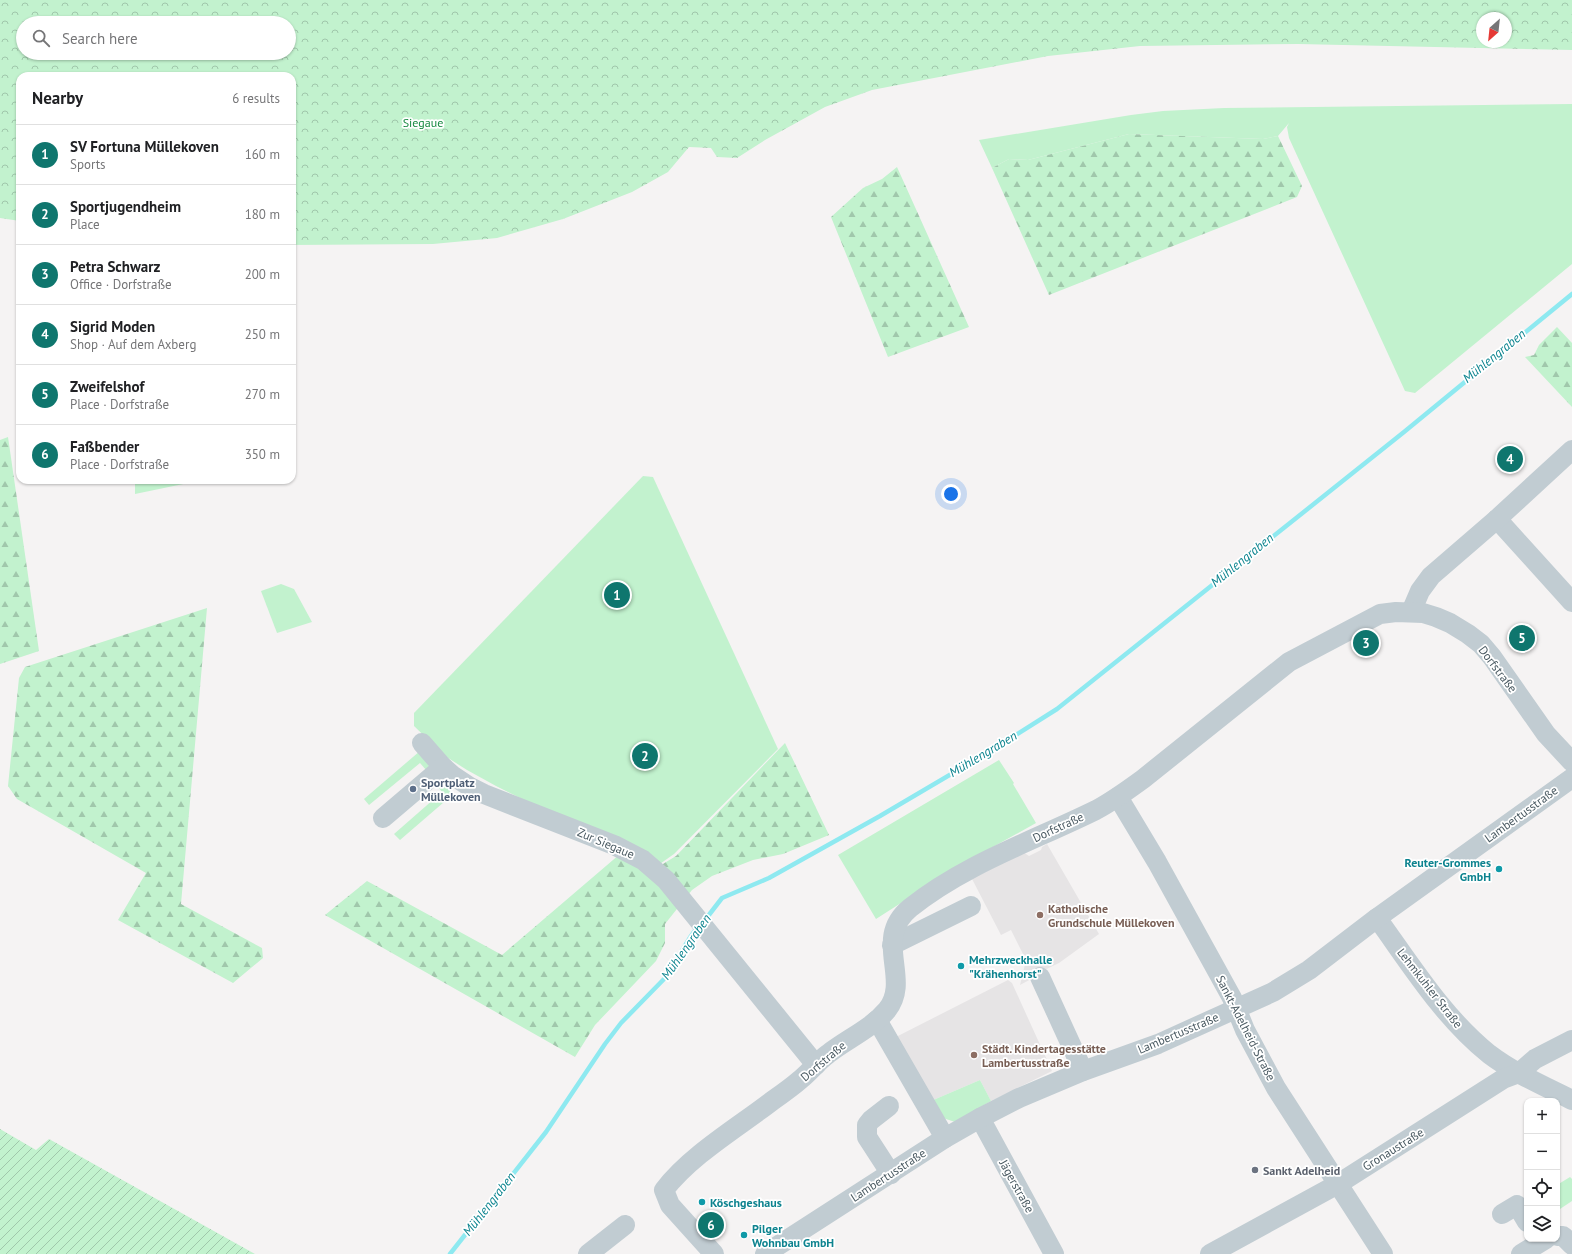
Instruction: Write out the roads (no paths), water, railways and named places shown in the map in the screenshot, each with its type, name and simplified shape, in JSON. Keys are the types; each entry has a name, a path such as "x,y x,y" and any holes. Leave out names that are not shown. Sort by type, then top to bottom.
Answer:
{"street":[{"path":"1411,612 1420,591 1431,576 1497,519 1572,450"},
{"path":"1497,519 1572,602"},
{"name":"Dorfstraße","path":"714,1254 670,1205 664,1190 675,1176 713,1145 802,1079 827,1054 877,1020 890,1005 896,985 892,945 896,928 902,916 922,899 962,874 1041,834 1097,809 1118,797 1143,779 1289,662 1380,614 1411,612 1423,613 1450,623 1481,644 1492,657 1546,734 1572,762"},
{"name":"Zur Siegaue","path":"422,743 452,775 484,794 614,845 643,860 666,880 816,1065"},
{"path":"383,818 443,767"},
{"name":"Lambertusstraße","path":"765,1254 945,1138 1018,1098 1084,1071 1158,1044 1273,992 1309,970 1377,918 1572,778"},
{"name":"Sankt-Adelheid-Straße","path":"1118,797 1161,869 1232,998 1261,1061 1276,1088 1383,1254"},
{"path":"892,945 970,906"},
{"name":"Lehmkuhler Straße","path":"1377,918 1435,998 1451,1018 1469,1036 1490,1055 1519,1073 1572,1100"},
{"path":"1040,977 1084,1071"},
{"path":"877,1020 945,1138"},
{"name":"Gronaustraße","path":"1210,1254 1338,1184 1503,1079 1519,1073 1535,1059 1572,1040"},
{"path":"889,1106 867,1125 867,1137 891,1174"},
{"name":"Jägerstraße","path":"980,1118 1054,1254"},
{"path":"1502,1214 1517,1205 1524,1217"},
{"path":"588,1254 625,1225"},
{"path":"1560,1236 1562,1236 1572,1245"},
{"path":"1521,1254 1540,1242"}],"waterway":[{"name":"Mühlengraben","path":"705,920 722,898 769,878 880,816 992,750 1057,709 1404,432 1572,294"},
{"name":"Mühlengraben","path":"450,1254 546,1132 605,1044 621,1023 665,978 698,926"}],"place":[{"name":"Sigrid Moden","path":"1510,459"},
{"name":"SV Fortuna Müllekoven","path":"617,595"},
{"name":"Zweifelshof","path":"1522,638"},
{"name":"Petra Schwarz","path":"1366,643"},
{"name":"Sportjugendheim","path":"645,756"},
{"name":"Sportplatz Müllekoven","path":"413,789"},
{"name":"Reuter-Grommes GmbH","path":"1499,869"},
{"name":"Katholische Grundschule Müllekoven","path":"1040,915"},
{"name":"Mehrzweckhalle \"Krähenhorst\"","path":"961,966"},
{"name":"Städt. Kindertagesstätte Lambertusstraße","path":"974,1055"},
{"name":"Sankt Adelheid","path":"1255,1170"},
{"name":"Köschgeshaus","path":"702,1202"},
{"name":"Faßbender","path":"711,1225"},
{"name":"Pilger Wohnbau GmbH","path":"744,1235"}],"park label":[{"name":"Siegaue","path":"423,122"}]}
